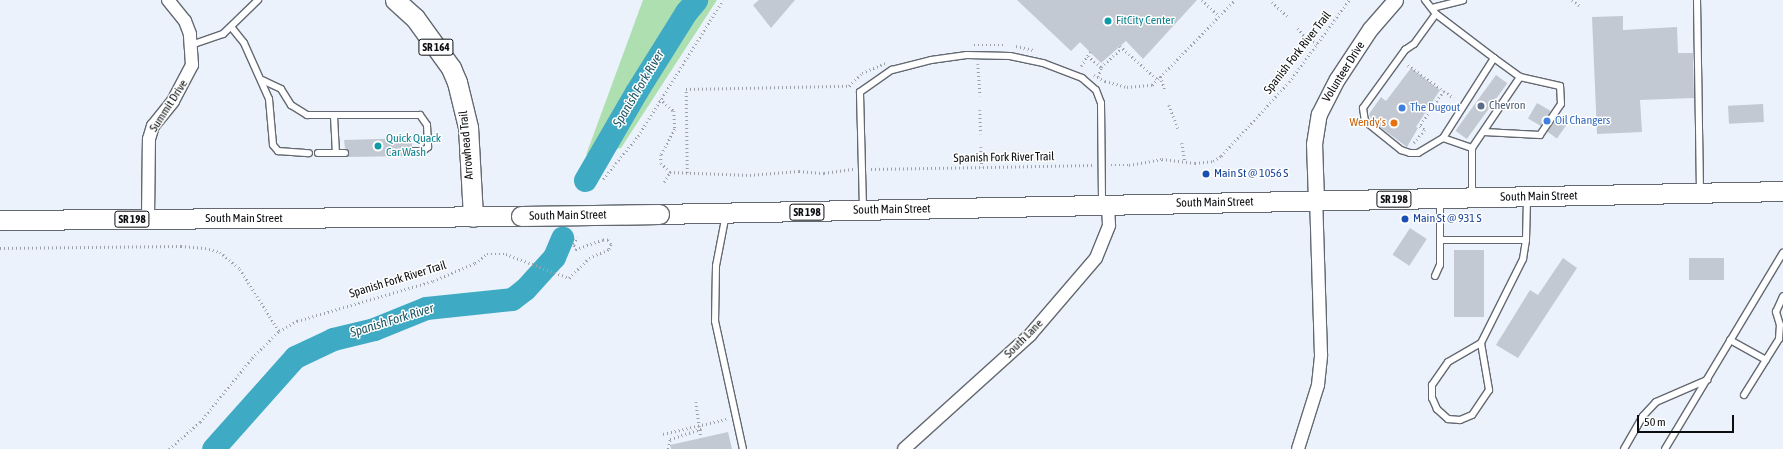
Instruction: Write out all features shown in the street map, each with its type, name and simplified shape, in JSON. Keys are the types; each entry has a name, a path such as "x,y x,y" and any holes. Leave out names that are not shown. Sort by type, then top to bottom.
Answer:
{"main road":[{"name":"Arrowhead Trail","path":"395,0 415,18 450,68 457,82 468,127 473,217"},
{"name":"South Main Street","path":"0,220 473,217 1783,192"}],"street":[{"name":"Summit Drive","path":"148,218 148,139 161,114 173,101 188,77 192,65 191,45 185,22 168,0"},
{"name":"Volunteer Drive","path":"1316,200 1314,144 1319,114 1341,73 1370,29 1395,0"},
{"path":"1298,449 1318,385 1321,355 1316,200"},
{"name":"South Lane","path":"904,449 930,428 1030,335 1096,258 1109,225 1105,205"}],"lane":[{"path":"191,45 223,34 232,28 258,0"},
{"path":"1426,0 1434,11 1520,77 1560,86 1561,104 1540,135 1484,132"},
{"path":"1463,0 1434,11 1414,44 1405,50 1363,108 1362,114 1370,126 1410,153 1418,153 1442,138 1494,58"},
{"path":"1697,0 1700,194"},
{"path":"232,28 244,43 262,80 271,113 273,145 278,151 309,153"},
{"path":"863,210 860,92 892,70 931,60 967,55 1010,56 1043,63 1082,78 1096,90 1101,103 1101,165 1105,205"},
{"path":"1472,198 1472,148 1520,77"},
{"path":"262,80 281,89 299,112 306,115 420,115 427,125 428,147 423,151 412,151"},
{"path":"334,116 336,153"},
{"path":"1442,138 1472,148"},
{"path":"318,153 345,152"},
{"path":"1481,343 1490,390 1472,415 1460,420 1448,419 1437,409 1432,398 1432,385 1448,362 1481,343 1524,259 1527,197"},
{"path":"1435,276 1440,265 1440,198"},
{"path":"726,213 716,266 715,321 743,449"},
{"path":"1440,240 1526,240"},
{"path":"1665,449 1783,253"},
{"path":"1744,395 1779,339 1780,325 1776,312 1783,296"},
{"path":"1730,340 1766,360"},
{"path":"1624,449 1643,416 1656,402 1707,380"}],"path":[{"path":"603,179 638,136 723,0"},
{"path":"1202,0 1219,16"},
{"path":"1164,89 1160,77 1235,0"},
{"name":"Spanish Fork River Trail","path":"670,172 745,175 862,168 1129,165 1162,159 1185,162 1213,160 1221,156 1285,87 1350,0"},
{"path":"1572,0 1579,5"},
{"path":"1272,2 1288,17"},
{"path":"1298,28 1303,35 1318,44"},
{"path":"1098,77 1101,67 1121,47 1158,80"},
{"path":"1081,66 1090,52"},
{"path":"1088,56 1101,67"},
{"path":"978,64 980,96"},
{"path":"1408,65 1454,98"},
{"path":"1410,145 1425,130 1420,126 1444,91"},
{"path":"660,99 674,111 675,119 675,129 661,155 661,163 670,172 664,182"},
{"path":"1169,105 1178,128"},
{"path":"980,110 981,134"},
{"path":"1182,143 1185,162"},
{"path":"981,147 982,167"},
{"name":"Spanish Fork River Trail","path":"169,449 200,422 252,358 279,331 297,321 332,309 433,281 475,263 487,254 506,254 569,278 589,258 609,249 611,244 608,240 603,240 576,250 573,244 577,236"},
{"path":"0,248 181,246 205,248 220,252 240,269 279,331"},
{"path":"696,402 701,424 701,438"},
{"path":"663,434 726,418 727,424"},
{"path":"668,449 670,439 701,429"}],"green space":[{"path":"643,0 717,0 621,148 586,155"}],"building":[{"path":"759,0 795,0 771,28 753,5"},
{"name":"FitCity Center","path":"1017,0 1197,0 1143,59 1126,41 1101,63 1080,42 1071,51"},
{"path":"1623,16 1623,30 1677,27 1678,53 1693,53 1694,98 1640,100 1642,132 1597,134 1592,17"},
{"name":"The Dugout","path":"1411,68 1440,90 1416,127 1418,128 1407,147 1372,121 1369,114 1381,97 1386,101"},
{"name":"Chevron","path":"1496,75 1507,83 1467,139 1455,131"},
{"path":"1537,103 1551,111 1542,127 1528,119"},
{"path":"1763,104 1764,122 1729,124 1728,106"},
{"path":"1558,116 1568,123 1557,138 1547,132"},
{"name":"Quick Quack Car Wash","path":"412,138 412,146 408,151 412,156 347,157 349,153 345,148 344,140"},
{"path":"1410,228 1427,239 1409,266 1393,255"},
{"path":"1454,250 1484,250 1484,317 1454,317"},
{"path":"1563,258 1577,268 1518,358 1496,345 1530,290 1538,295"},
{"path":"1689,258 1724,258 1724,280 1689,280"},
{"path":"728,432 732,449 671,449 670,445"}],"waterway":[{"name":"Spanish Fork River","path":"585,180 636,92 686,12 696,0"},
{"name":"Spanish Fork River","path":"213,449 295,357 333,339 374,329 426,308 512,299 525,289 554,257 562,238"}],"place":[{"name":"FitCity Center","path":"1108,21"},
{"name":"Chevron","path":"1481,106"},
{"name":"The Dugout","path":"1402,108"},
{"name":"Oil Changers","path":"1547,121"},
{"name":"Wendy's","path":"1394,123"},
{"name":"Quick Quack Car Wash","path":"378,146"},
{"name":"Main St @ 1056 S","path":"1206,174"},
{"name":"Main St @ 931 S","path":"1405,219"}]}
